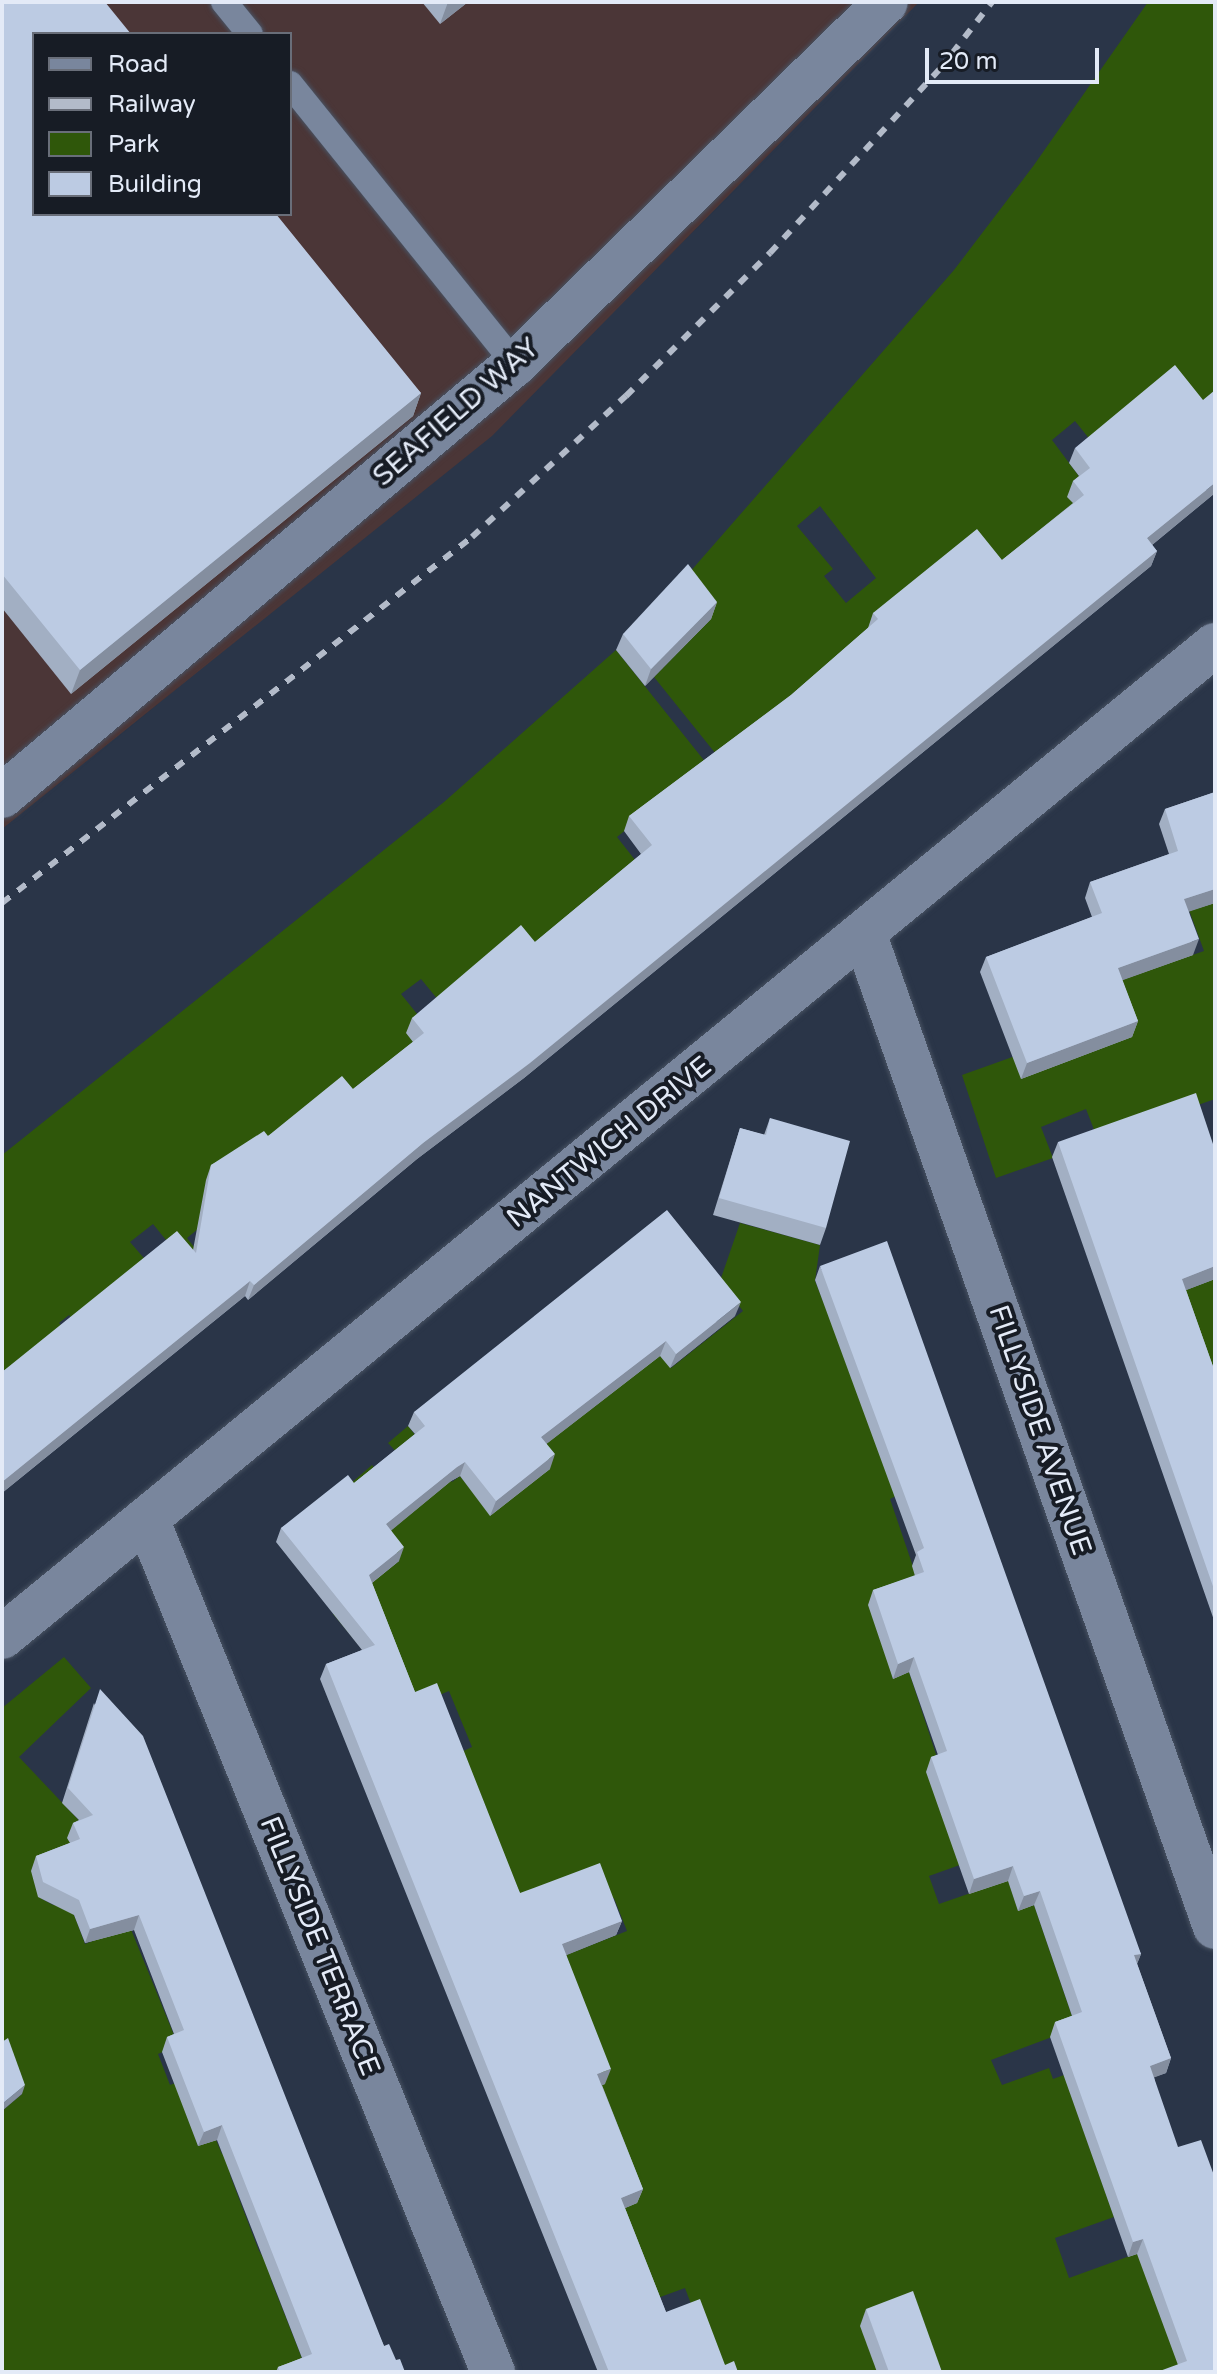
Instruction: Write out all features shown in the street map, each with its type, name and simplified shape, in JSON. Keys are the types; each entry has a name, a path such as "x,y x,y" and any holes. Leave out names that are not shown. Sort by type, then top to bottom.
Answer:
{"street":[{"name":"SEAFIELD WAY","path":"2,796 515,364 886,2"},
{"name":"NANTWICH DRIVE","path":"2,1637 1215,645"},
{"name":"FILLYSIDE AVENUE","path":"864,933 1215,1927"},
{"name":"FILLYSIDE TERRACE","path":"147,1519 493,2372"}],"lane":[{"path":"224,2 248,32"},
{"path":"292,86 515,364"}],"shaded area":[{"path":"2,2 919,2 492,436 2,829"}],"green space":[{"path":"1148,2 1215,2 1215,436 1108,462 1075,421 1052,440 1084,483 1078,510 740,784 654,677 711,619 682,581 954,270 1034,165","holes":["820,506 876,578 846,603 824,576 833,569 797,526"]},
{"path":"616,650 754,823 689,778 617,837 639,865 453,1018 421,979 401,994 422,1020 418,1048 187,1238 206,1262 175,1251 153,1224 130,1242 149,1264 105,1361 69,1315 59,1323 66,1331 2,1414 2,1155 444,802"},
{"path":"1173,866 1215,894 1215,1099 1098,1140 1086,1109 1041,1127 1053,1158 996,1178 962,1075 1018,1055 1115,982 1204,951"},
{"path":"740,1223 820,1245 815,1281 900,1494 890,1499 920,1587 892,1678 909,1672 971,1861 929,1876 939,1904 1008,1880 1018,1910 1034,1905 1076,2028 991,2060 1002,2085 1049,2068 1053,2079 1064,2075 1114,2217 1055,2238 1069,2278 1138,2253 1193,2372 710,2372 703,2336 685,2288 652,2300 569,2098 605,2083 541,1965 627,1931 614,1898 515,1908 455,1755 472,1747 449,1691 410,1707 333,1614 399,1561 343,1490 372,1465 412,1513 400,1456 388,1443 408,1426 452,1482 460,1476 491,1515 519,1430 653,1347 671,1368 743,1311 720,1281"},
{"path":"1215,1279 1215,1397 1177,1293"},
{"path":"64,1657 91,1688 19,1757 88,1830 42,1899 53,1905 68,1899 85,1944 130,1927 178,2045 158,2054 170,2085 191,2077 189,2121 198,2146 216,2140 222,2154 242,2145 230,2175 259,2251 263,2257 300,2268 271,2280 305,2366 289,2372 2,2372 2,2111 22,2094 2,2048 2,1708"}],"building":[{"path":"2,2 105,2 129,32 32,32 32,216 278,216 421,393 80,670 2,574"},
{"path":"1175,365 1203,400 1215,390 1215,483 1147,538 1157,551 530,1063 423,1143 254,1285 250,1281 2,1482 2,1372 177,1231 196,1253 211,1165 264,1131 268,1136 342,1076 353,1089 424,1033 412,1018 521,925 535,942 652,845 629,816 791,695 878,619 873,613 977,529 1002,560 1084,495 1073,481 1090,468 1075,448"},
{"path":"688,564 717,602 651,669 623,634"},
{"path":"1215,792 1215,889 1184,899 1199,939 1118,968 1138,1021 1027,1063 986,957 1102,913 1090,882 1178,851 1165,809"},
{"path":"1196,1093 1215,1150 1215,1266 1182,1279 1215,1372 1215,1592 1058,1142"},
{"path":"770,1118 850,1141 826,1228 719,1198 740,1128 766,1135"},
{"path":"667,1210 741,1302 676,1354 666,1341 541,1437 555,1454 496,1501 465,1462 457,1467 386,1524 404,1547 369,1575 415,1692 437,1683 520,1893 600,1863 622,1921 562,1944 611,2069 597,2074 643,2189 621,2198 666,2312 700,2299 725,2365 734,2361 738,2372 609,2372 326,1664 375,1645 281,1528 348,1475 354,1483 425,1426 414,1412"},
{"path":"887,1241 1141,1954 1134,1955 1171,2058 1150,2066 1178,2147 1201,2140 1215,2178 1215,2372 1157,2372 1187,2361 1143,2239 1133,2242 1055,2022 1082,2012 1040,1891 1024,1896 1013,1866 974,1879 931,1757 947,1751 914,1657 898,1664 873,1590 924,1572 917,1552 924,1548 820,1266"},
{"path":"100,1689 143,1736 384,2346 389,2344 405,2372 280,2372 278,2367 312,2354 222,2125 204,2132 167,2037 184,2030 139,1915 90,1929 79,1900 43,1882 36,1856 80,1839 73,1823 93,1815 68,1788"},
{"path":"8,2038 25,2085 2,2104 2,2042"},
{"path":"913,2291 942,2372 889,2372 866,2309"}],"railway":[{"path":"2,903 472,537 626,396 770,253 940,69 992,2"}]}
